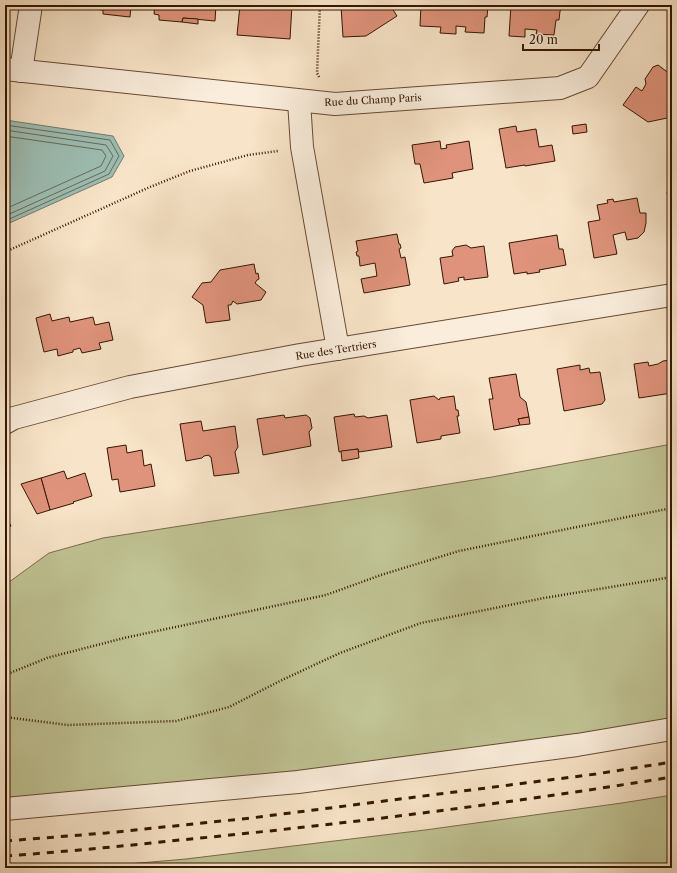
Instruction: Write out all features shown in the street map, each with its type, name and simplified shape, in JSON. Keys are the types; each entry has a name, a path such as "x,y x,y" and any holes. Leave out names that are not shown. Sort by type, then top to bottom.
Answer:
{"street":[{"name":"Rue du Champ Paris","path":"31,5 13,70 335,104 560,88 588,77 638,5"},
{"path":"299,101 302,147 338,349"},
{"name":"Rue des Tertriers","path":"5,422 14,418 130,387 300,355 672,295"},
{"path":"5,809 298,782 577,745 672,729"}],"path":[{"path":"320,5 317,73 335,104"},
{"path":"5,252 190,170 248,155 302,147"},
{"path":"5,675 47,658 124,638 326,595 381,575 459,551 672,508"},
{"path":"5,717 68,726 176,721 229,707 340,653 421,623 544,598 672,577"}],"green space":[{"path":"672,444 672,737 5,815 5,585 49,553 103,538 492,477"},
{"path":"672,795 672,868 81,868 186,859 425,830"}],"water":[{"path":"5,120 113,136 124,156 112,177 5,225"}],"building":[{"path":"90,5 131,5 130,17 103,14 103,10 93,9"},
{"path":"155,5 216,5 215,21 183,18 182,22 159,20 159,15 154,14"},
{"path":"240,5 292,5 290,39 237,35"},
{"path":"390,5 397,16 366,36 343,37 341,6"},
{"path":"421,5 488,5 487,17 485,17 484,33 465,32 466,27 456,26 456,34 440,33 441,27 420,26"},
{"path":"511,5 566,5 560,11 559,20 556,20 554,35 536,34 537,30 525,29 525,37 509,36"},
{"path":"183,18 198,19 198,24 182,22"},
{"path":"658,65 670,74 672,73 672,117 648,122 623,105 636,87 642,91 646,84 645,79 653,67"},
{"path":"586,124 587,132 573,134 572,126"},
{"path":"516,126 517,132 536,129 539,147 552,145 555,161 506,168 499,129"},
{"path":"440,141 441,149 447,148 446,145 469,141 473,169 452,173 453,178 424,183 420,164 415,164 412,145"},
{"path":"672,191 672,208 670,209 667,192"},
{"path":"637,198 640,213 646,213 644,232 638,238 627,240 625,232 613,235 617,254 594,258 588,222 600,220 597,205 608,203 607,200 613,199 614,202"},
{"path":"397,234 401,248 399,249 401,258 405,257 410,285 364,293 361,279 377,276 375,263 360,266 359,256 357,256 356,252 358,251 356,241"},
{"path":"557,235 559,249 563,249 566,265 539,270 540,272 514,274 509,243"},
{"path":"466,245 471,248 484,246 488,277 464,280 464,277 458,278 459,281 444,284 440,258 453,256 452,251 455,247"},
{"path":"254,264 256,274 258,273 259,279 255,283 266,292 261,300 237,304 233,301 231,305 228,305 230,320 206,323 203,305 192,297 202,283 211,282 220,270"},
{"path":"50,314 52,321 69,317 70,322 93,317 95,325 109,322 113,340 99,343 101,349 82,353 80,348 73,350 73,352 58,356 57,349 44,352 36,318"},
{"path":"672,360 672,393 639,398 634,364 648,362 649,366 663,361"},
{"path":"580,365 580,370 589,368 590,373 600,372 605,400 602,404 564,411 557,369"},
{"path":"516,374 520,397 526,402 529,417 518,419 520,425 494,430 489,399 493,399 489,378"},
{"path":"434,396 439,400 440,398 454,396 456,410 458,410 459,416 457,416 460,433 441,436 441,439 417,443 410,400"},
{"path":"354,414 355,417 364,416 368,418 387,415 392,447 359,452 358,449 339,452 334,417"},
{"path":"284,415 285,418 306,415 310,418 312,428 309,432 311,446 263,455 257,419"},
{"path":"529,417 530,424 520,425 518,419"},
{"path":"201,421 203,431 235,426 238,447 235,452 239,473 214,476 211,457 209,455 186,461 180,424"},
{"path":"126,445 127,453 142,450 144,466 151,464 155,486 120,492 118,479 112,480 107,448"},
{"path":"358,449 359,458 342,461 341,451"},
{"path":"64,471 67,479 85,473 92,496 50,510 41,478"},
{"path":"41,478 50,510 37,514 21,484"},
{"path":"5,515 11,526 5,529"}],"railway":[{"path":"5,841 106,833 251,818 596,774 672,762"},
{"path":"5,856 233,835 359,821 484,805 672,777"}]}
